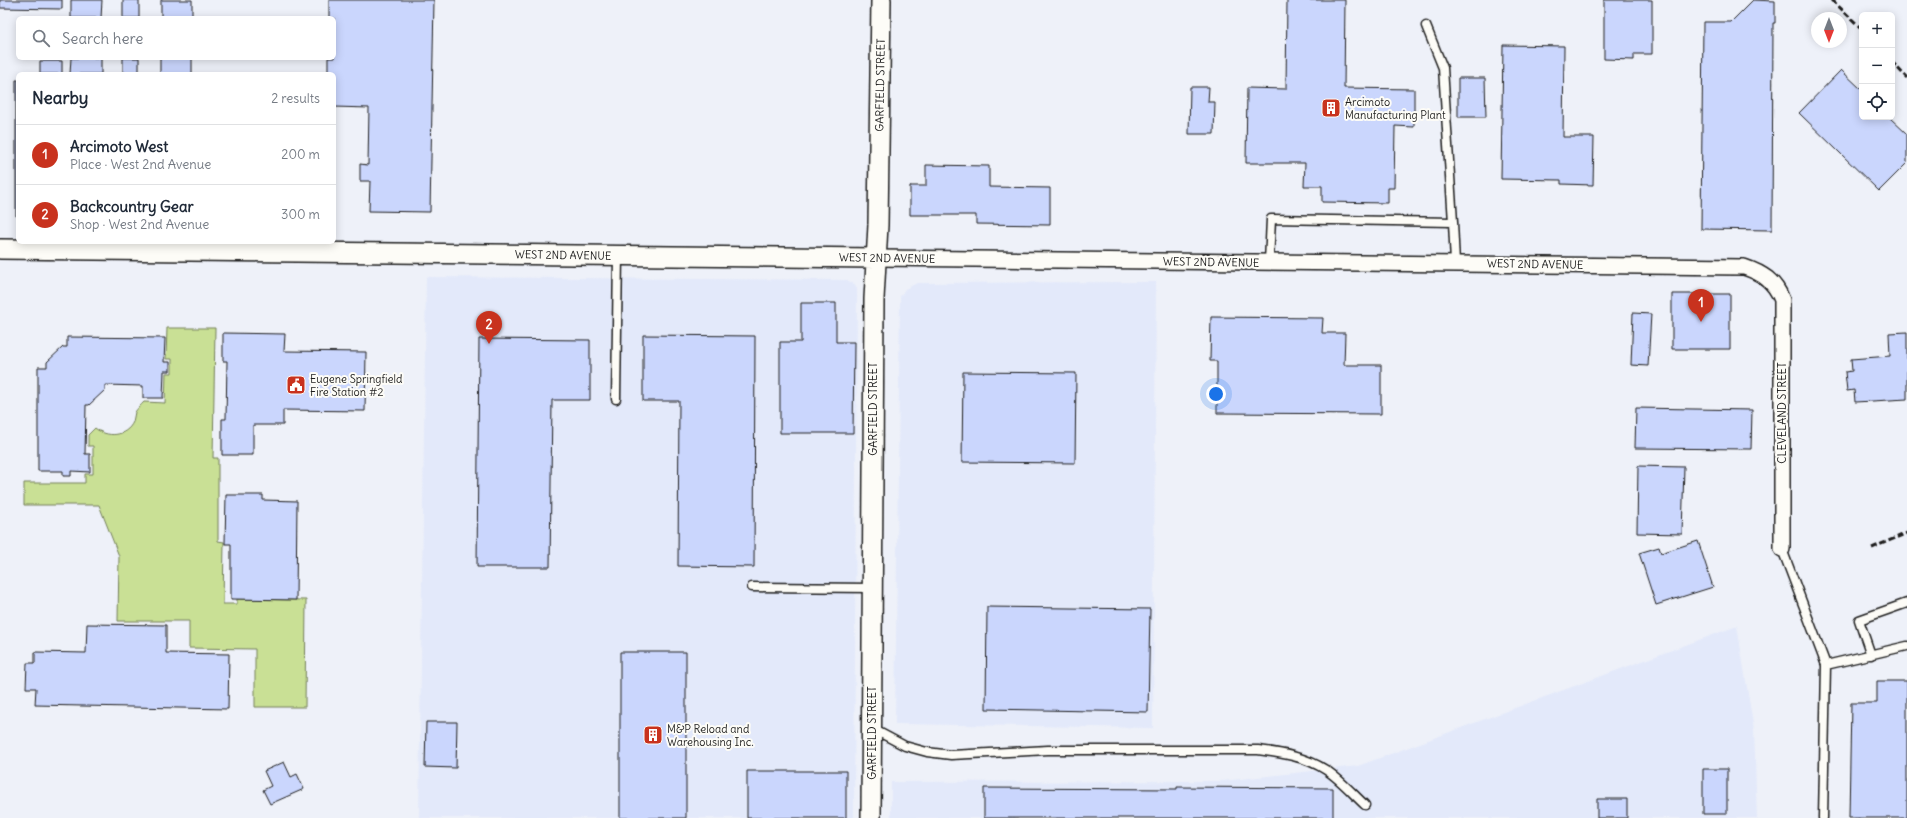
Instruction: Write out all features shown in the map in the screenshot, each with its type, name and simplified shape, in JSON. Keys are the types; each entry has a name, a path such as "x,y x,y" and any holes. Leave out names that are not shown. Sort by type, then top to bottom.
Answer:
{"street":[{"name":"GARFIELD STREET","path":"871,818 873,730 874,307 878,225 881,0"},
{"name":"WEST 2ND AVENUE","path":"0,249 1744,266 1759,272 1771,281"},
{"name":"CLEVELAND STREET","path":"1771,281 1778,290 1782,300 1783,315 1782,549"}],"lane":[{"path":"1426,26 1443,68 1455,263"},
{"path":"1269,262 1271,219 1453,222"},
{"path":"616,399 618,255"},
{"path":"1782,549 1826,665 1823,818"},
{"path":"752,587 873,588"},
{"path":"1870,655 1859,620 1907,602"},
{"path":"1826,665 1907,646"},
{"path":"873,730 905,746 927,752 951,755 1048,750 1258,750 1278,752 1306,759 1327,770 1365,806"}],"shaded area":[{"path":"426,277 847,280 854,284 857,289 854,818 419,818"},
{"path":"1156,282 1153,728 895,724 900,297 905,289 917,283"},
{"path":"1737,626 1754,730 1757,818 891,818 891,782 1222,781 1358,766"}],"green space":[{"path":"167,328 215,328 213,458 218,458 218,541 224,542 223,604 237,604 237,599 306,600 305,707 255,707 255,649 189,648 189,621 118,621 119,556 99,505 24,505 24,483 85,483 85,474 93,474 93,446 88,446 88,435 95,428 110,434 121,433 130,427 133,422 135,412 144,402 165,403 166,373 172,373 172,359 166,359"}],"building":[{"path":"0,0 62,0 62,9 0,8"},
{"path":"71,0 102,0 101,16 71,16"},
{"path":"123,0 139,0 139,16 123,16"},
{"path":"161,0 192,0 192,16 161,16"},
{"path":"329,0 434,0 430,212 369,211 370,181 360,181 360,164 368,165 369,108 336,107 336,72 328,72 328,60 336,60 336,16 329,16"},
{"name":"Arcimoto Manufacturing Plant","path":"1287,0 1345,0 1344,88 1414,89 1414,127 1395,126 1394,188 1388,188 1388,203 1322,202 1322,186 1304,186 1305,163 1246,163 1247,88 1286,89"},
{"path":"1604,0 1652,0 1652,54 1634,54 1634,60 1604,59"},
{"path":"1753,0 1775,1 1775,23 1773,23 1772,230 1701,229 1703,22 1731,22"},
{"path":"1503,45 1564,46 1563,137 1594,137 1593,185 1561,184 1561,180 1501,179"},
{"path":"71,60 101,60 101,72 70,72"},
{"path":"123,60 139,60 139,72 123,72"},
{"path":"160,60 192,60 192,72 160,72"},
{"path":"40,61 62,61 62,72 40,72"},
{"path":"1841,70 1859,87 1859,120 1892,120 1907,134 1907,163 1879,191 1799,113"},
{"path":"1458,78 1485,78 1486,117 1458,117"},
{"path":"1190,87 1209,87 1208,102 1215,102 1214,134 1189,134"},
{"path":"926,165 989,166 989,187 1050,188 1050,225 976,224 976,215 910,215 910,186 926,186"},
{"path":"1672,294 1730,294 1730,349 1672,349"},
{"path":"801,303 836,303 836,342 854,342 853,433 780,433 780,342 801,342"},
{"path":"1633,313 1651,314 1648,366 1631,365"},
{"path":"1211,317 1323,318 1322,333 1345,333 1344,365 1381,365 1381,414 1217,413 1217,361 1210,361"},
{"path":"1907,332 1907,399 1855,402 1854,390 1847,391 1845,372 1852,371 1851,359 1890,356 1889,333"},
{"name":"Eugene Springfield Fire Station #2","path":"223,333 285,334 284,351 366,352 365,411 283,410 283,425 253,425 253,455 222,455 222,419 226,419 227,361 223,361"},
{"path":"643,335 755,336 754,567 678,566 679,401 643,401"},
{"path":"67,337 165,338 164,362 170,362 170,371 164,371 163,398 143,398 143,386 105,385 105,390 89,405 86,405 85,454 90,454 90,472 71,471 71,476 63,476 63,471 38,471 38,367 47,367 47,362 63,347 67,347"},
{"path":"479,339 590,340 590,400 552,400 550,567 477,567"},
{"path":"963,372 1076,373 1075,463 962,462"},
{"path":"1636,408 1752,410 1751,449 1635,448"},
{"path":"1638,466 1684,467 1682,534 1637,533"},
{"path":"226,495 263,495 263,500 297,501 296,600 231,599 231,544 225,544"},
{"path":"1698,541 1713,587 1656,605 1639,553 1659,547 1661,553"},
{"path":"987,607 1150,609 1148,712 986,709"},
{"path":"87,624 166,625 166,653 229,654 228,709 35,705 36,688 26,688 27,663 35,663 35,652 86,653"},
{"name":"M&P Reload and Warehousing Inc.","path":"620,652 686,652 686,818 620,818"},
{"path":"1877,681 1907,681 1907,818 1849,818 1851,703 1877,703"},
{"path":"426,722 457,722 456,768 425,767"},
{"path":"284,762 291,777 297,774 304,789 270,804 263,790 271,786 264,771"},
{"path":"1703,769 1727,769 1727,814 1703,814"},
{"name":"M&P Reload and Warehousing Inc.","path":"747,771 846,771 846,818 747,818"},
{"path":"1177,787 1333,788 1333,818 984,818 984,788 1177,789"},
{"path":"1597,799 1627,799 1627,818 1597,818"}],"railway":[{"path":"1832,0 1859,26"},
{"path":"1895,65 1907,78"},
{"path":"1872,548 1907,533"}],"place":[{"name":"Arcimoto Manufacturing Plant","path":"1331,108"},
{"name":"Arcimoto West","path":"1701,322"},
{"name":"Backcountry Gear","path":"489,344"},
{"name":"Eugene Springfield Fire Station #2","path":"296,385"},
{"name":"M&P Reload and Warehousing Inc.","path":"653,735"}]}
